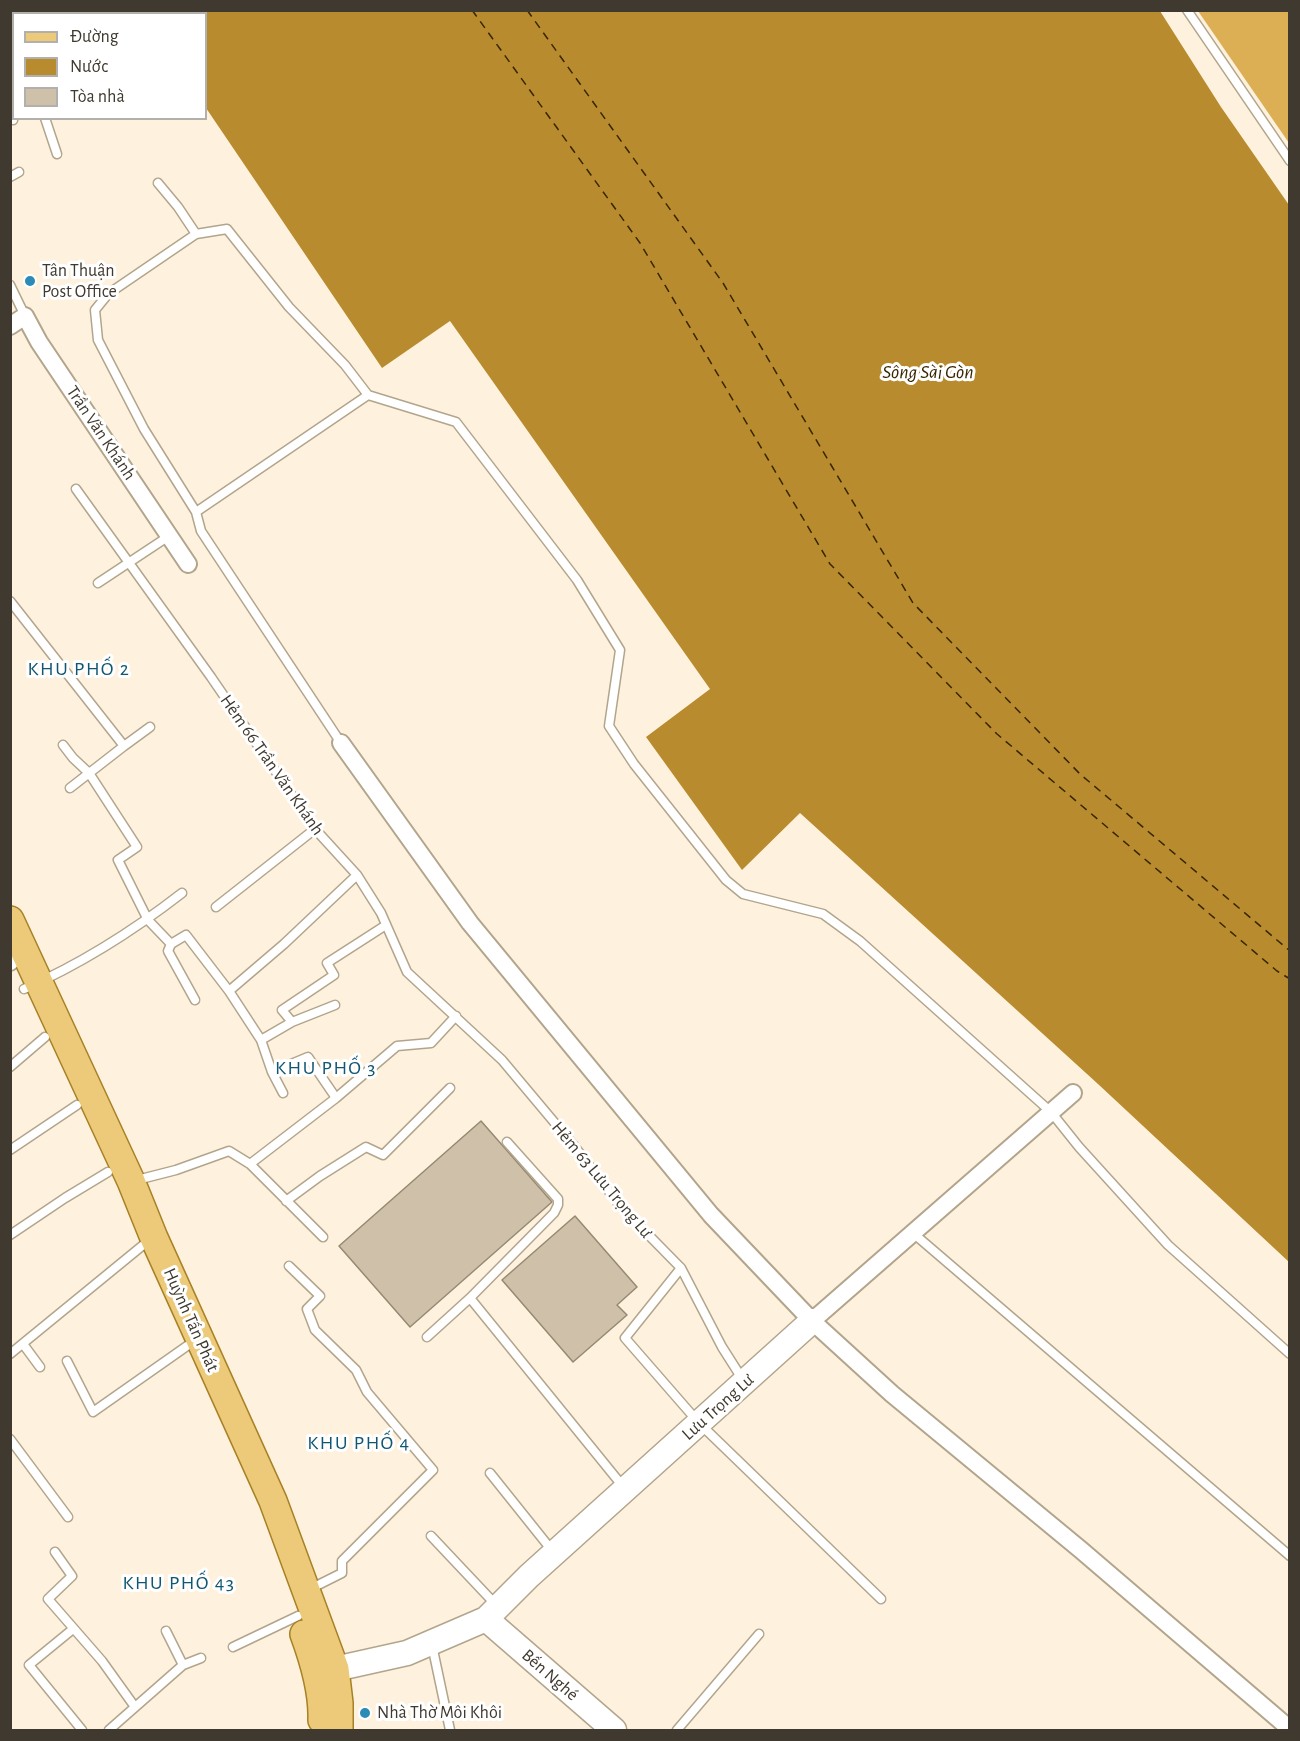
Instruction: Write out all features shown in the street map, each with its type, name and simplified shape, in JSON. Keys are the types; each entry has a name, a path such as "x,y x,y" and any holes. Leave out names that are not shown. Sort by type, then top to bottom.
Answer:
{"main road":[{"name":"Huỳnh Tấn Phát","path":"10,920 36,996 148,1242 273,1501 326,1670 339,1703 339,1731"},
{"name":"Huỳnh Tấn Phát","path":"11,961 36,996 45,1037 77,1105 120,1177"},
{"name":"Huỳnh Tấn Phát","path":"148,1242 187,1346 257,1504 306,1605"},
{"name":"Huỳnh Tấn Phát","path":"322,1731 326,1670"}],"street":[{"name":"Trần Văn Khánh","path":"18,321 39,342 188,564"},
{"path":"341,743 470,923 711,1215 812,1321 892,1394 1081,1550 1290,1729"},
{"name":"Lưu Trọng Lư","path":"326,1670 407,1653 492,1613 554,1553 812,1321 1072,1093"},
{"name":"Bến Nghé","path":"492,1613 614,1731"}],"lane":[{"path":"1187,10 1290,161"},
{"path":"46,120 57,154"},
{"path":"10,177 19,172"},
{"path":"158,183 196,234"},
{"path":"341,743 201,531 196,512 144,429 98,340 95,310 108,294 196,234 227,229 289,307 345,365 368,395 456,422 577,580 620,650 609,726 641,773 726,880 743,894 824,914 860,941 1051,1112 1079,1147 1168,1245 1290,1354"},
{"path":"10,285 18,321"},
{"path":"196,512 368,395"},
{"name":"Hẻm 66 Trần Văn Khánh","path":"76,489 129,561 315,829 357,875 386,925 407,972"},
{"path":"98,583 169,536"},
{"path":"10,601 124,746"},
{"path":"70,788 150,727"},
{"path":"63,745 89,773 137,847 118,861 148,920 171,944"},
{"path":"216,907 315,829"},
{"path":"229,991 284,944 357,875"},
{"path":"36,996 92,955 148,920 182,893"},
{"path":"292,1022 282,1010 334,975 327,963 386,925"},
{"path":"195,1000 168,951 171,944 186,935 229,991 261,1040 272,1072 283,1093"},
{"name":"Hẻm 63 Lưu Trọng Lư","path":"407,972 502,1060 621,1208 681,1268 722,1347 744,1383"},
{"path":"261,1040 292,1022 335,1005"},
{"path":"250,1164 336,1098 398,1046 431,1043 456,1017"},
{"path":"10,1066 45,1037"},
{"path":"272,1072 308,1057 336,1098"},
{"path":"286,1201 366,1147 383,1155 450,1088"},
{"path":"10,1150 77,1105"},
{"path":"427,1337 470,1298 554,1213 558,1205 558,1199 507,1142"},
{"path":"10,1235 65,1198 120,1177 176,1170 230,1151 250,1164 323,1237"},
{"path":"913,1233 1290,1556"},
{"path":"10,1354 148,1242"},
{"path":"233,1647 306,1605 342,1573 342,1561 433,1470 367,1392 356,1370 315,1330 307,1310 320,1296 289,1266"},
{"path":"681,1268 625,1338 699,1424 881,1599"},
{"path":"470,1298 626,1490"},
{"path":"23,1344 40,1367"},
{"path":"68,1361 93,1412 187,1346"},
{"path":"10,1439 68,1517"},
{"path":"490,1473 554,1553"},
{"path":"431,1536 492,1613"},
{"path":"55,1552 72,1576 48,1599 102,1661 135,1707"},
{"path":"73,1629 28,1665 77,1729"},
{"path":"166,1631 183,1665"},
{"path":"676,1731 759,1634"},
{"path":"431,1642 450,1731"},
{"path":"109,1731 183,1665 201,1658"}],"shaded area":[{"path":"1198,11 1289,11 1289,143"}],"water":[{"name":"Sông Sài Gòn","path":"1160,11 1221,107 1289,205 1289,1262 1098,1084 800,813 742,870 646,737 710,689 450,321 382,368 207,109 207,12 143,12"}],"building":[{"path":"481,1121 552,1202 410,1327 339,1246"},
{"path":"575,1216 637,1287 617,1305 627,1315 573,1362 502,1280"}],"ferry route":[{"path":"472,10 640,243 830,564 997,734 1277,971 1290,979"},
{"path":"527,10 723,283 913,603 1080,774 1290,951"}],"place":[{"name":"Tân Thuận Post Office","path":"30,281"},
{"name":"Nhà Thờ Môi Khôi","path":"365,1713"}],"district":[{"name":"KHU PHỐ 2","path":"79,669"},
{"name":"KHU PHỐ 3","path":"326,1068"},
{"name":"KHU PHỐ 4","path":"359,1443"},
{"name":"KHU PHỐ 43","path":"179,1583"}]}
